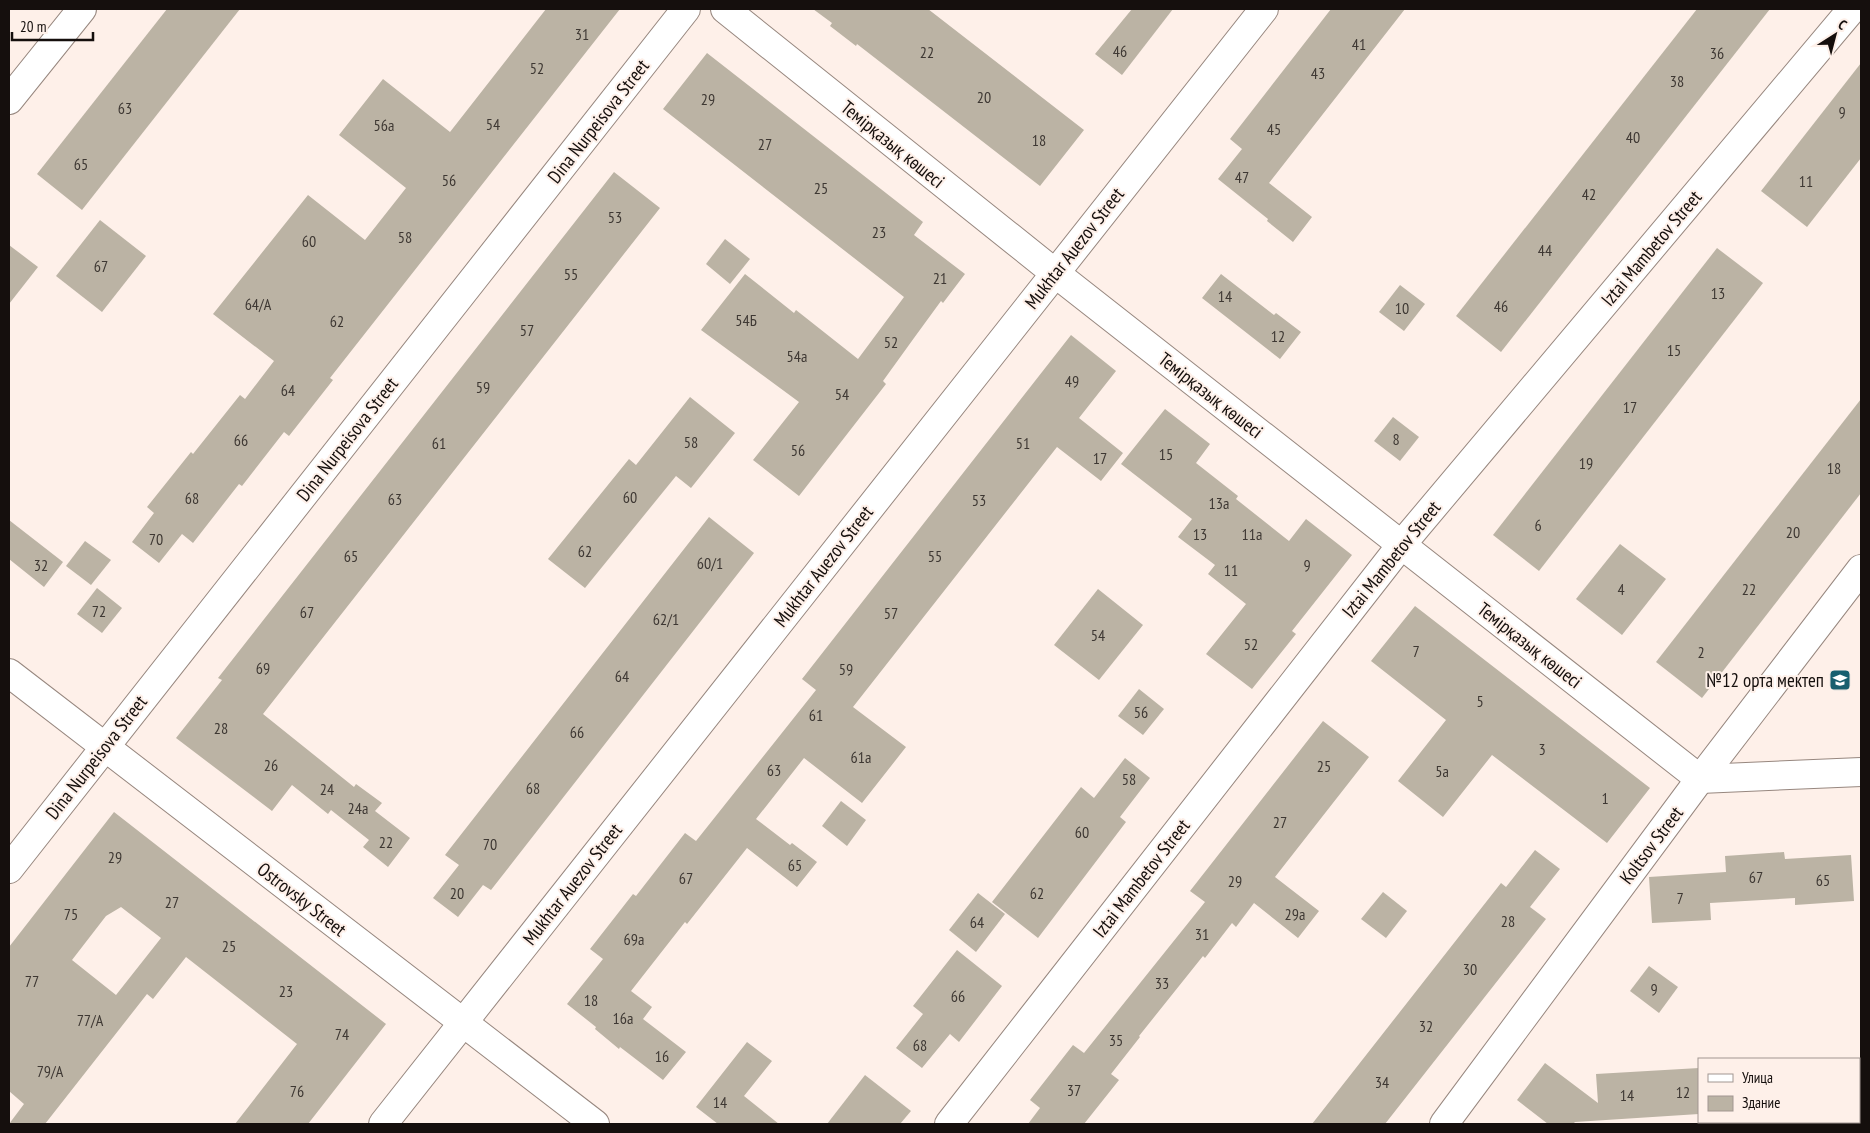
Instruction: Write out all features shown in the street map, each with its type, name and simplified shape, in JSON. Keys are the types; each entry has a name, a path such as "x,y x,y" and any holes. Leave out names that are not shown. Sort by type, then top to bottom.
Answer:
{"street":[{"path":"9,100 82,9"},
{"name":"Dina Nurpeisova Street","path":"9,869 686,9"},
{"name":"Темірқазық көшесі","path":"724,9 1055,273 1700,778"},
{"name":"Mukhtar Auezov Street","path":"383,1124 1264,9"},
{"name":"Iztai Mambetov Street","path":"949,1124 1402,544 1852,9"},
{"name":"Koltsov Street","path":"1444,1124 1700,778 1861,569"},
{"name":"Ostrovsky Street","path":"9,673 594,1124"},
{"path":"1700,778 1861,772"}],"building":[{"path":"167,9 240,9 82,210 37,174"},
{"path":"546,9 620,9 330,378 333,380 289,436 284,432 242,486 239,484 193,543 182,534 159,563 132,542 154,513 147,507 191,452 193,454 240,395 245,399 274,361 213,314 308,195 365,240 406,188 339,135 383,79 450,132"},
{"path":"813,9 928,9 1084,130 1040,186 857,44 856,46 830,26 832,23"},
{"path":"1132,9 1173,9 1122,75 1095,54"},
{"path":"1331,9 1405,9 1269,183 1312,217 1293,242 1267,221 1268,219 1218,179 1242,149 1230,139"},
{"path":"1697,9 1770,9 1501,352 1456,316"},
{"path":"707,53 923,222 914,235 965,274 943,303 941,301 883,381 886,384 799,496 753,460 799,402 701,330 745,274 794,313 796,310 858,359 904,297 663,109"},
{"path":"1861,63 1861,158 1807,227 1761,191"},
{"path":"614,172 660,208 263,714 354,787 356,784 382,803 375,811 410,838 388,867 363,847 369,840 331,810 328,814 292,785 272,811 176,738 222,680 218,678"},
{"path":"100,220 146,256 102,312 56,276"},
{"path":"725,239 750,259 730,284 706,264"},
{"path":"9,245 38,267 9,304"},
{"path":"1717,248 1763,283 1539,571 1493,535"},
{"path":"1221,274 1274,315 1276,313 1301,332 1280,359 1202,298"},
{"path":"1400,285 1425,304 1404,331 1379,312"},
{"path":"1071,335 1116,371 1079,418 1123,453 1101,481 1057,447 853,707 906,747 862,803 804,758 756,819 790,845 792,843 817,862 797,887 747,848 687,924 685,922 631,991 652,1007 643,1019 686,1052 663,1080 620,1047 619,1049 595,1029 596,1027 567,1004 603,959 590,949 633,894 636,896 685,833 696,841 816,690 802,679"},
{"path":"690,397 735,433 691,488 676,476 585,588 548,559 629,459 636,465"},
{"path":"1861,399 1861,493 1702,698 1656,662"},
{"path":"1165,409 1210,444 1196,463 1238,496 1236,499 1289,541 1306,519 1352,555 1292,631 1296,634 1252,689 1206,654 1246,604 1208,574 1215,565 1178,537 1192,519 1121,464"},
{"path":"1393,417 1419,437 1400,461 1374,441"},
{"path":"709,517 754,553 491,890 483,885 458,917 433,898 459,865 445,855"},
{"path":"9,520 63,562 44,587 9,559"},
{"path":"85,541 111,560 91,585 66,566"},
{"path":"1620,544 1666,579 1622,635 1576,599"},
{"path":"97,588 122,608 102,633 77,614"},
{"path":"1098,589 1143,625 1099,680 1054,645"},
{"path":"1415,606 1650,788 1607,843 1492,755 1443,817 1398,781 1446,720 1371,661"},
{"path":"1139,689 1164,709 1143,735 1118,716"},
{"path":"1323,721 1369,757 1275,877 1319,911 1298,938 1254,903 1236,927 1232,923 1205,958 1203,956 1139,1036 1111,1074 1119,1080 1084,1124 1028,1124 1040,1108 1030,1100 1073,1045 1084,1053 1205,902 1190,891"},
{"path":"1125,758 1150,778 1120,817 1126,822 1038,938 992,902 1081,787 1094,798"},
{"path":"841,801 866,820 847,846 822,826"},
{"path":"114,812 386,1024 308,1124 235,1124 297,1044 186,957 153,999 147,994 45,1124 9,1124 24,1104 9,1091 9,947","holes":["121,907 161,938 116,995 72,960 106,916"]},
{"path":"1535,850 1560,869 1530,907 1546,919 1385,1124 1312,1124 1501,883 1506,887"},
{"path":"1784,852 1785,859 1851,855 1854,901 1795,905 1795,898 1710,903 1711,920 1652,923 1649,877 1726,872 1725,856"},
{"path":"1383,892 1407,911 1386,938 1361,919"},
{"path":"978,893 1005,914 976,952 949,930"},
{"path":"957,950 1002,986 959,1042 950,1034 922,1068 896,1048 923,1014 913,1006"},
{"path":"1649,966 1678,987 1659,1013 1630,991"},
{"path":"747,1042 772,1061 744,1096 779,1124 718,1124 696,1107"},
{"path":"1545,1063 1598,1103 1596,1074 1698,1068 1698,1114 1575,1122 1573,1124 1548,1124 1517,1100"},
{"path":"865,1075 911,1111 900,1124 827,1124"}],"place":[{"name":"№12 орта мектеп","path":"1840,680"}]}
